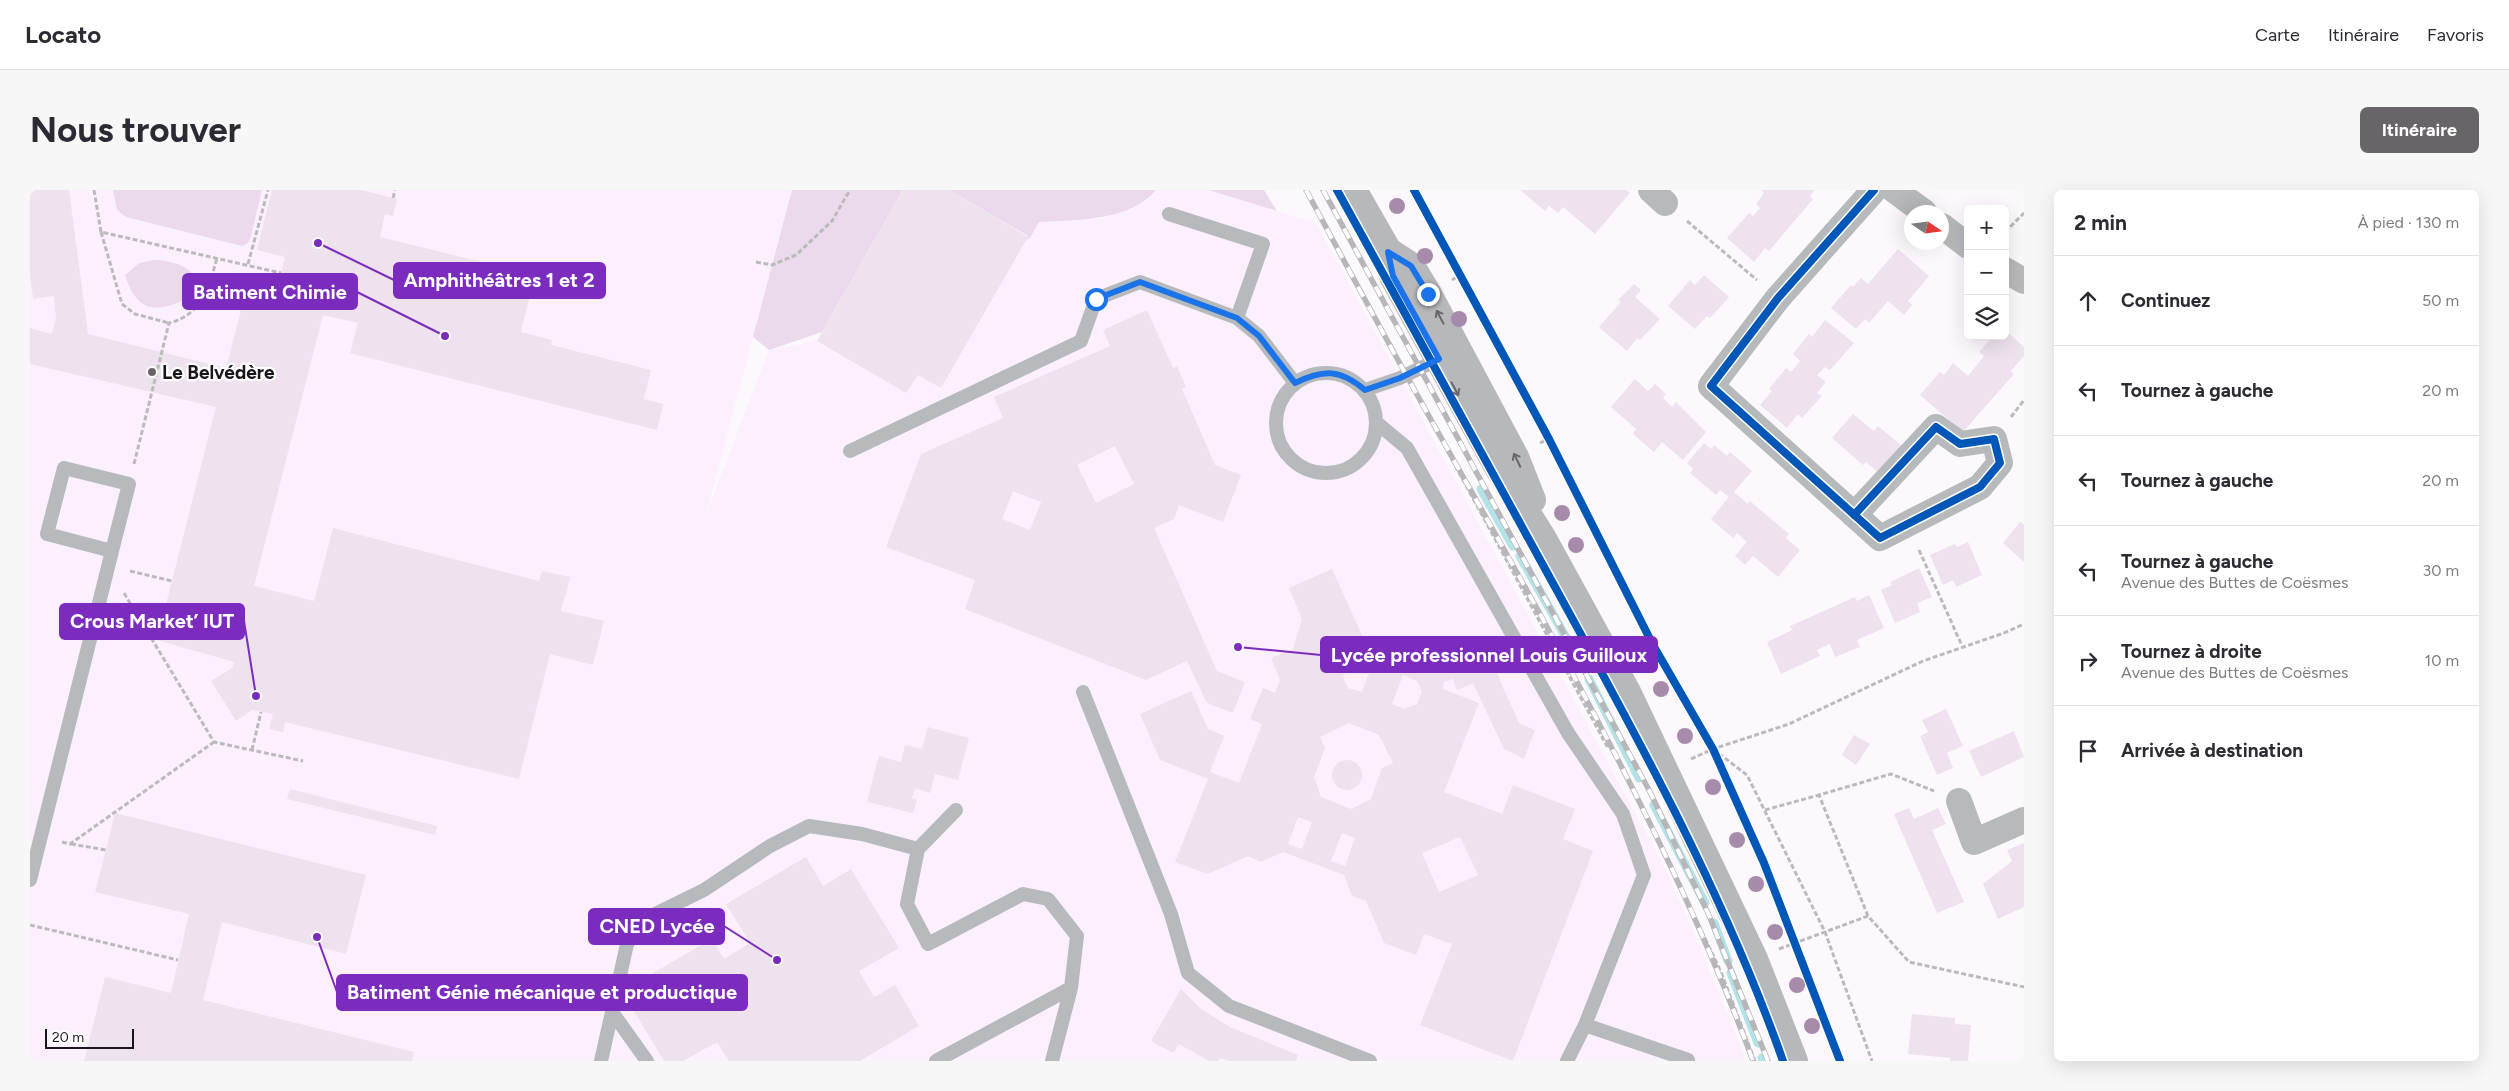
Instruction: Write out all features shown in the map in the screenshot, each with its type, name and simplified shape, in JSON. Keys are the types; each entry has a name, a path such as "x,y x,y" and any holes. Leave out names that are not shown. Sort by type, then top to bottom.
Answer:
{"main road":[{"path":"1353,190 1388,252 1393,276 1502,475 1543,540 1627,692 1721,885 1754,959 1794,1061"},
{"path":"1388,252 1411,266 1428,294 1523,474 1543,540"}],"street":[{"path":"1854,515 1936,427 1960,444 1994,439 2000,463 1980,487 1880,538 1854,515 1711,386 1778,298 1874,190"},
{"path":"1894,190 1914,205"},
{"path":"1949,231 1964,243"},
{"path":"2009,273 2024,282"},
{"path":"1959,801 1974,842 2024,820"}],"lane":[{"path":"1169,214 1263,244 1237,318"},
{"path":"850,451 1081,340 1096,299 1140,282 1237,318 1259,336 1295,383"},
{"path":"1365,390 1406,375 1439,359"},
{"path":"1332,373 1352,379 1365,390 1373,403 1377,423 1373,440 1365,455 1355,464 1340,471 1324,473 1306,469 1286,452 1279,439 1276,422 1280,405 1295,383 1315,374 1332,373"},
{"path":"1377,423 1407,448 1568,733 1623,814 1644,876 1585,1025 1567,1061"},
{"path":"30,880 129,484 64,468 47,534 112,551"},
{"path":"1083,692 1171,914 1188,973 1229,1006 1370,1061"},
{"path":"956,810 918,849 907,904 928,944 1024,894 1048,899 1077,936 1071,988 1052,1061"},
{"path":"601,1061 627,944 647,918 704,890 770,846 809,826 862,834 918,849"},
{"path":"936,1061 1071,988"},
{"path":"612,1012 648,1061"},
{"path":"1585,1025 1688,1060"}],"path":[{"path":"94,190 101,232 122,304 136,314 169,323 177,321 199,305 207,294 217,258"},
{"path":"248,264 268,190"},
{"path":"393,198 395,190"},
{"path":"756,262 772,265 796,255 832,220 850,190"},
{"path":"1306,190 1611,754"},
{"path":"1658,197 1778,298"},
{"path":"2009,228 2024,213"},
{"path":"101,232 281,272"},
{"path":"1456,267 1465,284"},
{"path":"129,484 169,323"},
{"path":"1544,430 1553,448"},
{"path":"1908,524 1963,648"},
{"path":"108,566 172,581"},
{"path":"108,566 214,742 303,761"},
{"path":"1713,749 1789,724 1923,661 1963,648 2024,624"},
{"path":"252,750 261,712"},
{"path":"1708,741 1721,766"},
{"path":"70,844 214,742"},
{"path":"1713,749 1747,775 1825,932 1872,1061"},
{"path":"1764,810 1891,774 1959,801"},
{"path":"1819,795 1868,916 1909,962 2024,987"},
{"path":"1655,834 1721,972 1755,1061"},
{"path":"41,838 106,850"},
{"path":"1794,943 1868,916"},
{"path":"30,925 178,960"},
{"path":"1791,934 1798,951"}],"shaded area":[{"path":"30,190 792,190 706,515 769,350 817,341 822,332 949,190 1028,237 1027,239 1030,238 1039,222 1101,219 1148,200 1156,190 1208,190 1316,223 1665,868 1701,949 1746,1061 30,1061"},
{"path":"113,190 262,190 251,236 248,243 242,246 126,217 117,210"},
{"path":"792,190 903,190 822,332 769,350 753,337"},
{"path":"949,190 1156,190 1132,208 1118,213 1086,219 1039,222 1030,238 1026,240 1028,236"},
{"path":"1208,190 1264,190 1277,211"},
{"path":"154,260 176,263 188,269 203,286 188,298 167,306 157,308 143,304 133,293 125,275 139,263"}],"building":[{"path":"30,190 69,190 88,334 226,368 245,294 274,301 285,257 257,250 272,190 361,190 397,199 393,216 385,214 380,237 535,275 521,332 552,340 551,345 651,370 644,399 663,404 657,430 350,353 358,323 323,315 254,586 314,601 333,528 539,581 542,571 570,577 561,611 604,621 593,665 550,654 519,779 285,722 283,732 269,729 273,714 252,710 236,721 211,681 232,668 234,662 157,640 216,407 30,364 30,328 52,334 56,319 54,296 33,299 30,275"},
{"path":"903,190 949,190 1028,237 941,388 918,375 906,393 817,341"},
{"path":"1520,190 1626,190 1630,193 1595,234 1563,207 1558,213 1549,206 1545,211"},
{"path":"1761,190 1815,190 1810,196 1813,199 1769,251 1765,248 1754,262 1727,238 1749,213 1753,216 1760,208 1756,204 1764,193"},
{"path":"1898,249 1929,276 1908,301 1912,305 1904,315 1888,301 1869,323 1865,319 1856,329 1831,308 1851,285 1853,287 1861,278 1868,284"},
{"path":"1704,275 1729,297 1710,318 1707,316 1695,329 1668,306 1690,280 1695,285"},
{"path":"1634,284 1641,290 1635,297 1660,319 1640,340 1637,338 1627,351 1599,327 1621,302 1618,300"},
{"path":"1147,310 1173,368 1177,366 1186,387 1182,389 1215,465 1241,475 1223,522 1179,505 1174,519 1154,528 1217,671 1245,682 1233,713 1207,703 1187,661 1146,680 965,609 975,580 886,547 921,454 1003,418 994,397 1110,346 1103,330","holes":["1115,446 1134,484 1096,503 1077,465","1013,491 1041,502 1030,530 1002,519"]},
{"path":"1825,320 1854,343 1830,370 1825,367 1817,375 1826,382 1817,393 1822,396 1802,418 1798,414 1787,428 1760,405 1772,391 1769,389 1786,368 1791,372 1800,361 1793,354 1809,334 1812,337"},
{"path":"2009,334 2024,347 2024,356 2011,371 2014,374 1963,432 1920,395 1940,372 1944,375 1953,363 1968,376 1984,356 1979,352 1990,340 2009,340"},
{"path":"1635,379 1648,391 1655,384 1666,394 1663,398 1672,407 1676,402 1706,432 1683,460 1662,442 1654,452 1633,434 1636,429 1611,407"},
{"path":"1853,414 1874,431 1878,426 1903,447 1880,474 1866,462 1863,465 1832,438"},
{"path":"1704,443 1711,449 1714,445 1727,456 1730,452 1752,471 1734,492 1748,504 1750,501 1789,534 1786,538 1800,550 1778,577 1753,556 1745,565 1735,556 1747,542 1737,533 1733,538 1711,519 1729,497 1720,490 1716,495 1690,473 1693,469 1687,463"},
{"path":"2020,522 2024,524 2024,562 2003,543"},
{"path":"1968,542 1982,575 1956,587 1953,580 1943,585 1930,555 1955,544 1957,547"},
{"path":"1919,568 1932,597 1917,603 1920,612 1895,623 1881,590 1892,585 1890,582"},
{"path":"1332,569 1365,642 1424,665 1443,656 1440,648 1446,645 1459,650 1482,640 1519,723 1535,730 1524,759 1504,749 1473,683 1457,690 1453,679 1444,682 1443,689 1479,703 1444,792 1502,814 1513,785 1575,809 1563,839 1593,851 1513,1061 1420,1025 1452,944 1424,934 1416,955 1384,943 1366,901 1352,896 1344,875 1283,852 1261,862 1248,856 1208,874 1175,862 1208,779 1160,760 1140,714 1191,691 1208,729 1224,736 1210,772 1239,783 1262,724 1250,719 1263,688 1275,693 1280,680 1271,658 1293,649 1302,619 1289,588","holes":["1359,659 1372,665 1362,692 1348,688 1343,677 1349,663","1403,675 1417,681 1422,691 1417,704 1404,709 1392,704","1349,723 1379,735 1393,763 1382,768 1371,799 1351,809 1321,797 1314,777 1325,748 1320,737","1298,817 1312,822 1302,849 1288,844","1342,833 1355,838 1345,866 1331,861","1460,837 1478,875 1439,892 1422,853"]},
{"path":"1869,595 1884,628 1857,640 1860,647 1835,657 1830,644 1817,650 1820,656 1781,674 1767,642 1792,630 1790,626 1855,597 1857,601"},
{"path":"1946,709 1963,746 1947,753 1953,768 1937,775 1920,736 1928,732 1922,720"},
{"path":"928,727 969,738 958,780 935,774 930,793 915,788 912,798 917,800 913,813 867,802 879,756 901,762 905,745 922,749"},
{"path":"2014,731 2024,757 1981,777 1969,751"},
{"path":"1854,735 1870,744 1856,765 1842,755"},
{"path":"1347,760 1358,764 1362,775 1358,786 1347,790 1336,786 1332,775 1336,764"},
{"path":"290,789 437,826 435,835 287,799"},
{"path":"1909,808 1914,819 1938,808 1946,824 1932,830 1964,902 1937,913 1894,814"},
{"path":"115,813 366,875 346,954 222,922 203,1000 414,1052 412,1061 84,1061 105,977 171,993 189,914 95,892"},
{"path":"2024,843 2024,907 1998,919 1983,884 2012,861 2007,850"},
{"path":"806,857 823,886 851,869 899,948 859,971 874,997 895,985 919,1026 860,1061 729,1061 717,1042 683,1061 664,1061 622,991 712,939 724,959 750,943 726,904"},
{"path":"1181,989 1201,1009 1230,1027 1298,1055 1296,1061 1229,1061 1220,1058 1218,1061 1209,1061 1179,1044 1173,1053 1151,1041"},
{"path":"1912,1014 1955,1018 1955,1024 1971,1025 1968,1061 1950,1061 1951,1058 1908,1054"}],"waterway":[{"path":"1481,489 1513,546"},
{"path":"1520,556 1582,666"},
{"path":"1589,679 1639,778"},
{"path":"1654,805 1705,903"},
{"path":"1714,923 1728,961"},
{"path":"1731,973 1758,1043"}],"railway":[{"path":"1306,190 1570,668 1650,822 1687,901 1753,1061"},
{"path":"1323,190 1649,790 1708,913 1768,1061"}],"cycle path":[{"path":"1337,190 1649,761 1708,879 1735,939 1783,1061"},
{"path":"1414,190 1549,439 1653,645 1713,749 1764,863 1840,1061"},
{"path":"1854,515 1936,427 1960,444 1994,439 2000,463 1980,487 1880,538 1711,386 1778,298 1874,190"}],"place":[{"name":"Amphithéâtres 1 et 2","path":"318,243"},
{"name":"Batiment Chimie","path":"445,336"},
{"name":"Le Belvédère","path":"152,372"},
{"name":"Lycée professionnel Louis Guilloux","path":"1238,647"},
{"name":"Crous Market’ IUT","path":"256,696"},
{"name":"Batiment Génie mécanique et productique","path":"317,937"},
{"name":"CNED Lycée","path":"777,960"}],"route":[{"path":"1096,299 1140,282 1237,318 1259,336 1295,383 1315,374 1332,373 1352,379 1365,390 1400,378 1439,359 1393,276 1388,252 1411,266 1428,294"}]}
